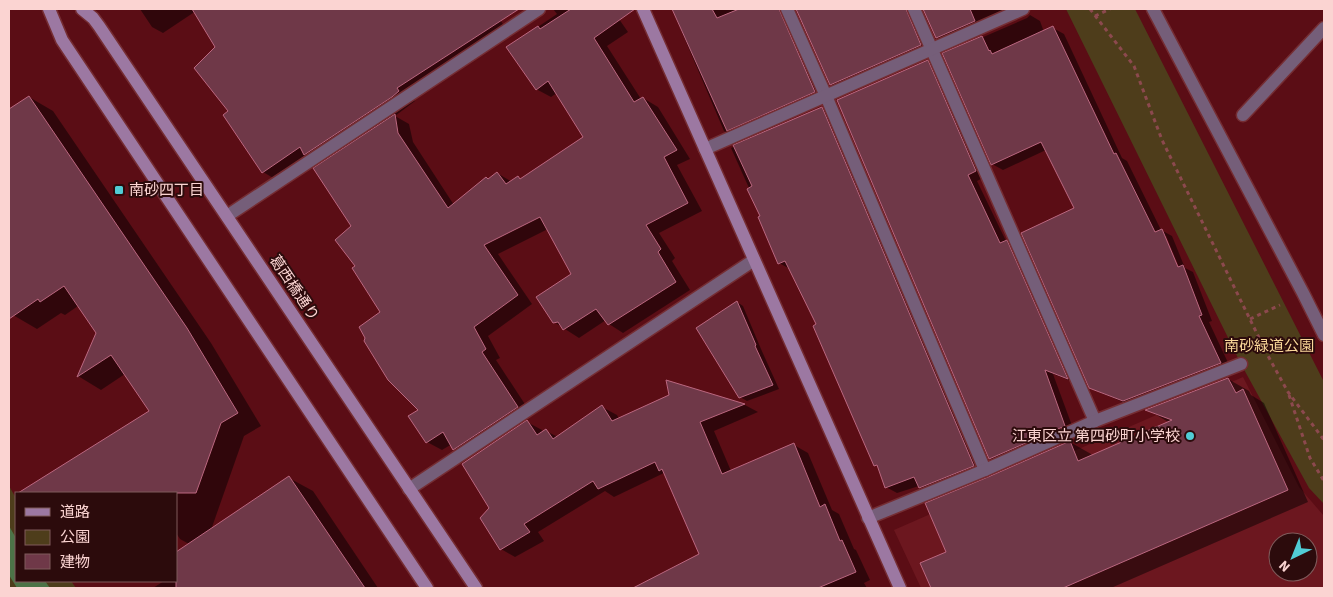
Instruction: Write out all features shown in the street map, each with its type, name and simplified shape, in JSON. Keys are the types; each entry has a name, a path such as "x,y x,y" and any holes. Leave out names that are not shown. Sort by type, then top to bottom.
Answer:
{"main road":[{"path":"49,9 62,40 427,588"},
{"name":"葛西橋通り","path":"82,9 99,26 476,588"},
{"path":"643,9 900,588"}],"street":[{"path":"227,216 539,9"},
{"path":"787,9 826,96 985,470"},
{"path":"914,9 1095,421"},
{"path":"705,149 1023,9"},
{"path":"1153,9 1303,293 1321,322 1324,336"},
{"path":"1243,115 1324,28"},
{"path":"409,489 754,260"},
{"path":"868,518 985,470 1095,421 1241,364"}],"path":[{"path":"1090,9 1134,66 1162,140 1267,354 1288,392 1324,440"},
{"path":"1094,9 1095,16"},
{"path":"1095,16 1110,9"},
{"path":"1250,319 1285,303"},
{"path":"1288,392 1310,458 1324,481"}],"shaded area":[{"name":"江東区立 第四砂町小学校","path":"1243,377 1299,487 1324,516 1324,588 921,588 894,530"},
{"path":"9,526 15,536 15,582 46,582 50,588 17,588 9,575"}],"green space":[{"name":"南砂緑道公園","path":"1066,9 1135,9 1324,382 1324,504 1309,488 1241,364"},
{"path":"9,486 15,496 15,582 72,582 76,588 9,588"}],"building":[{"path":"192,9 519,9 397,88 399,91 392,97 304,155 300,147 262,173 223,115 228,111 194,68 215,47"},
{"path":"571,9 635,9 594,38 634,102 643,97 677,150 664,157 688,203 646,225 661,249 658,252 676,282 608,325 596,309 563,330 558,322 553,323 536,297 571,274 540,217 484,245 518,295 474,327 486,349 482,352 518,407 453,450 443,432 426,443 408,416 418,410 388,380 364,341 365,338 359,327 380,312 352,268 355,266 335,240 351,226 313,168 395,114 398,133 448,208 486,177 488,179 497,172 506,184 518,176 520,179 583,137 548,81 536,90 506,47 538,26 540,29"},
{"path":"672,9 712,9 717,18 739,9 779,9 815,92 727,131"},
{"path":"796,9 906,9 921,45 830,85"},
{"path":"923,9 970,9 975,21 936,38"},
{"path":"1053,26 1114,154 1116,153 1155,232 1162,229 1178,267 1183,265 1202,315 1199,316 1221,363 1123,401 1089,388 1021,233 1074,208 1041,142 991,165 942,53 982,36 992,54"},
{"path":"928,60 976,171 968,175 1000,243 1007,240 1068,379 1045,370 1065,426 989,459 837,100"},
{"path":"29,96 187,328 238,413 221,423 196,493 20,492 149,411 111,355 77,377 96,333 64,286 40,302 38,299 9,319 9,109"},
{"path":"822,107 974,466 919,488 914,477 885,488 877,465 874,466 813,326 816,324 785,261 778,264 758,217 760,216 747,189 752,186 733,145"},
{"path":"737,301 773,385 739,398 696,328"},
{"name":"江東区立 第四砂町小学校","path":"1228,378 1236,393 1243,389 1288,490 1063,588 931,588 920,563 946,552 925,503 1070,441 1078,461 1172,420 1145,410"},
{"path":"666,380 745,404 700,422 722,474 794,443 820,507 825,504 840,541 842,540 856,572 818,588 633,588 699,554 662,469 659,471 655,462 598,489 593,481 524,524 530,532 500,550 480,518 489,508 462,464 527,420 537,435 546,429 553,439 602,405 612,421 669,395"},
{"path":"289,476 365,588 176,588 176,582 178,582 178,551"}],"place":[{"name":"南砂四丁目","path":"119,190"},
{"name":"江東区立 第四砂町小学校","path":"1190,436"}]}
